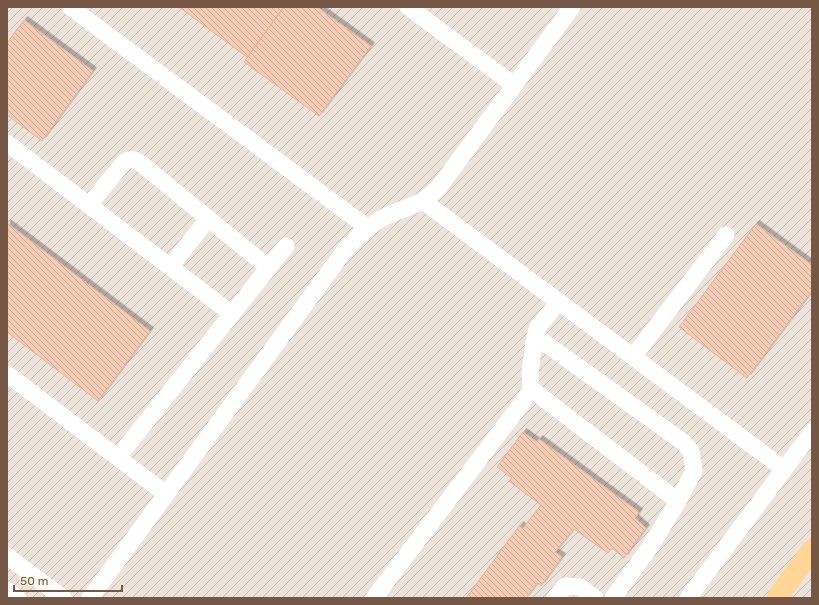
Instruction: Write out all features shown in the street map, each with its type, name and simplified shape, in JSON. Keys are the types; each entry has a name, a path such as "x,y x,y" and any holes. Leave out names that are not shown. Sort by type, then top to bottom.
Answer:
{"main road":[{"path":"776,598 812,550"}],"street":[{"path":"70,7 368,228"},
{"path":"408,7 514,85"},
{"path":"90,598 345,250 356,238 381,219 423,200 434,193 572,7"},
{"path":"7,143 232,314"},
{"path":"88,205 124,162 134,160 139,162 268,268"},
{"path":"423,200 784,469"},
{"path":"170,267 208,219"},
{"path":"633,357 726,235"},
{"path":"118,457 286,246"},
{"path":"374,598 517,410 531,389 530,372 535,336 538,327 559,301"},
{"path":"535,336 683,442 691,451 694,471 650,547 613,598"},
{"path":"7,374 166,494"},
{"path":"531,389 678,501"},
{"path":"688,598 812,432"},
{"path":"7,556 63,598"},
{"path":"555,598 565,586 580,587 594,598"},
{"path":"7,590 18,598"}],"shaded area":[{"path":"7,7 812,7 812,598 7,598"}],"building":[{"path":"179,7 284,7 247,57"},
{"path":"284,7 317,7 371,46 319,116 244,62"},
{"path":"24,20 93,71 42,141 7,115 7,43"},
{"path":"7,223 150,331 98,401 7,332"},
{"path":"756,224 812,265 812,291 747,378 679,327"},
{"path":"523,432 537,442 539,439 639,512 635,518 646,528 624,558 612,548 608,553 574,529 555,552 562,557 541,586 537,583 526,598 466,598 520,525 523,528 541,505 509,481 512,478 497,467"}]}
